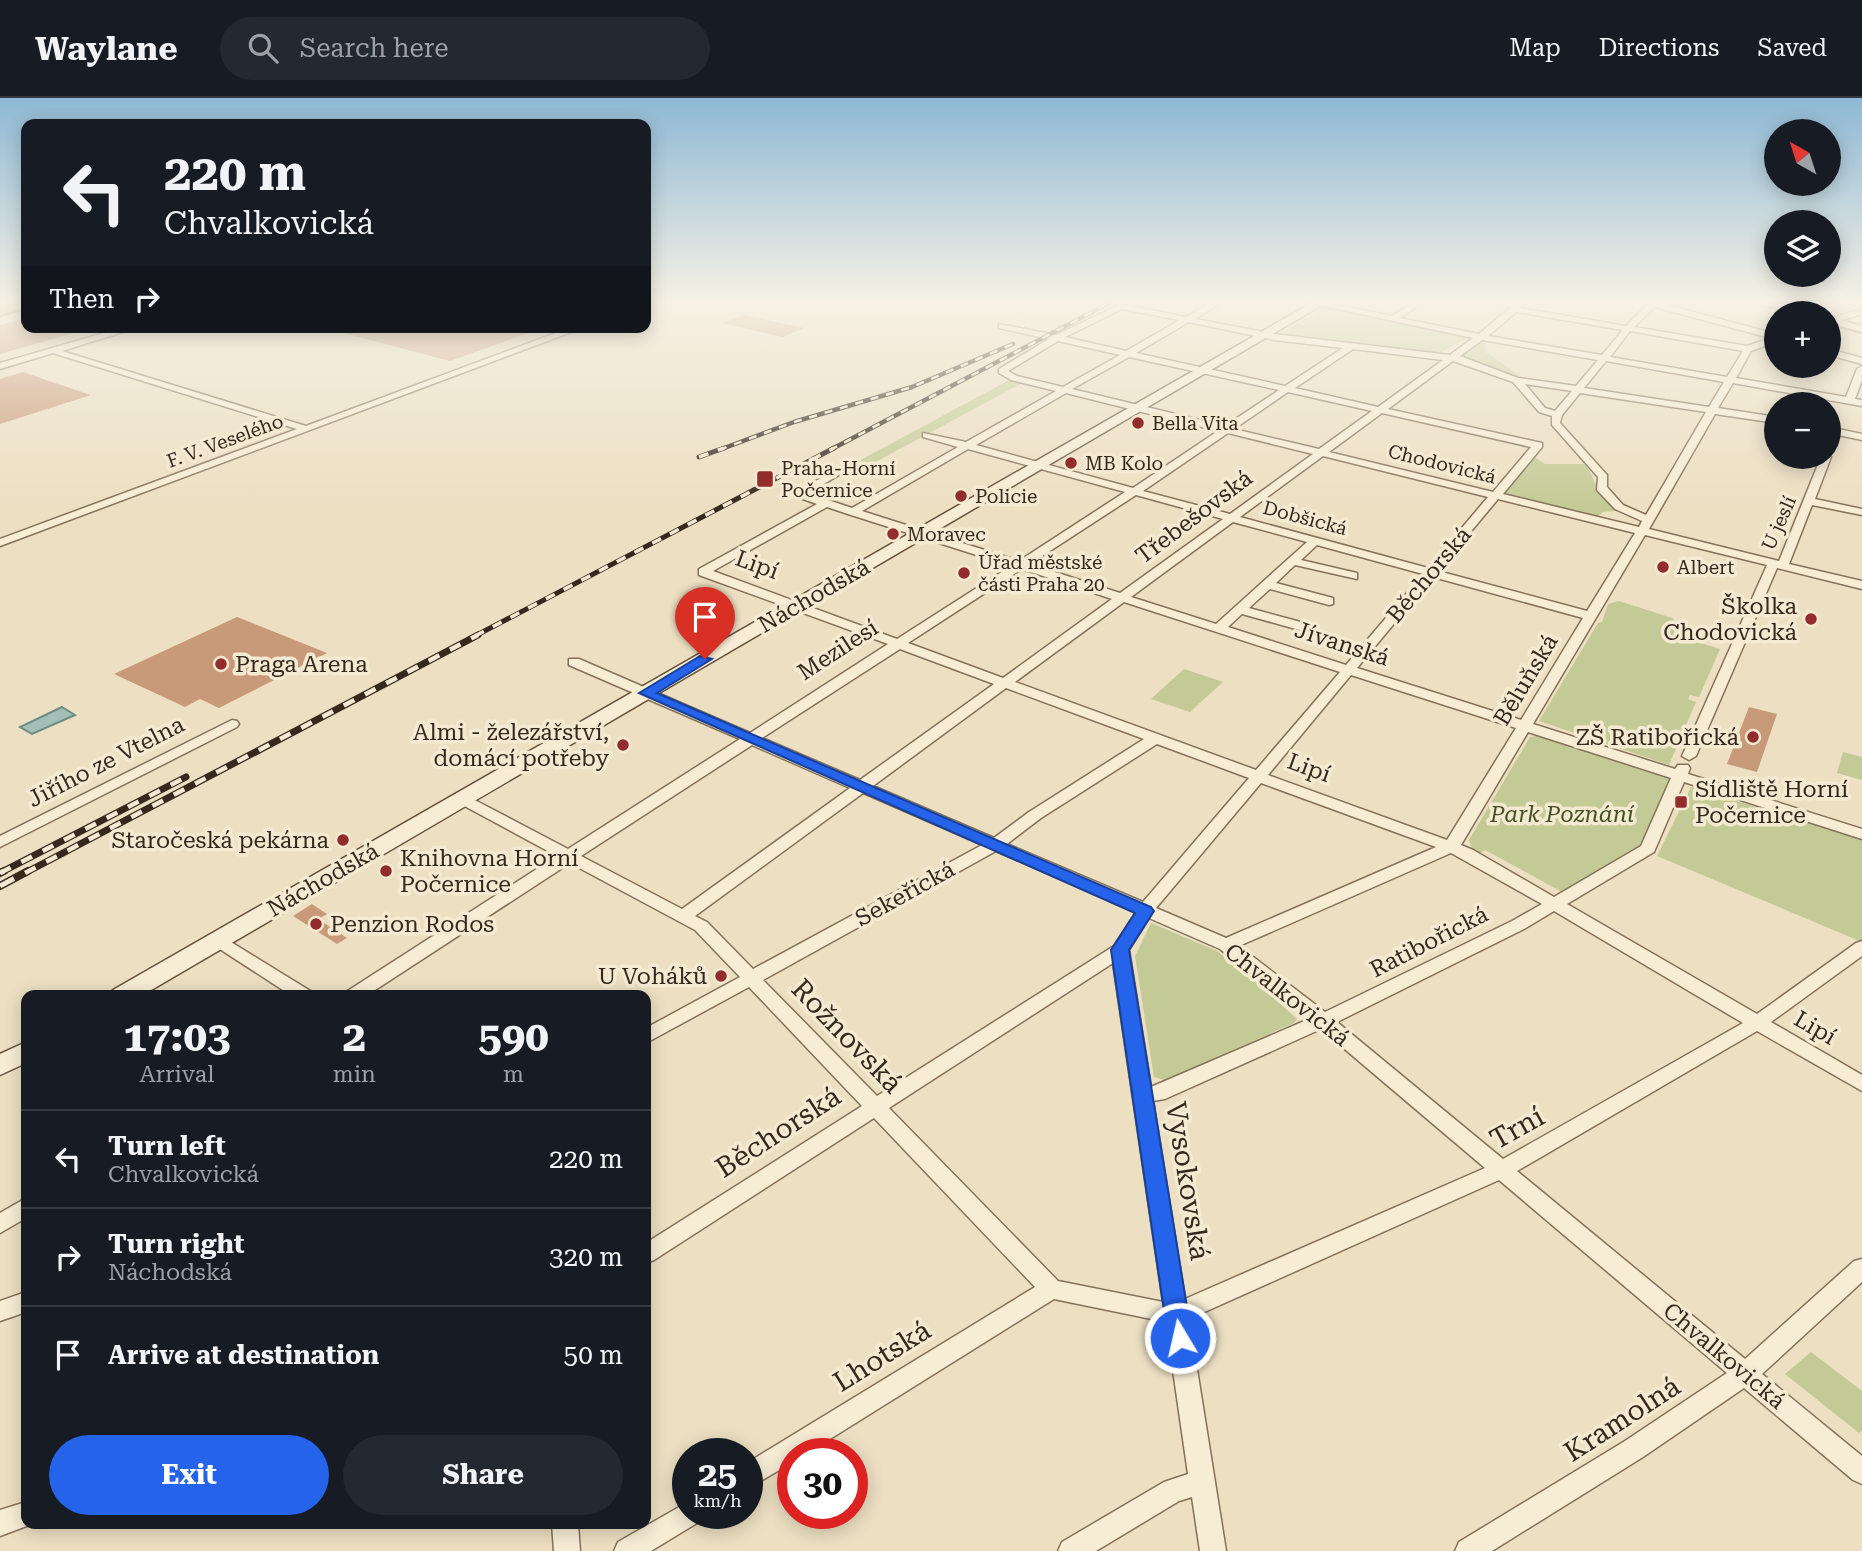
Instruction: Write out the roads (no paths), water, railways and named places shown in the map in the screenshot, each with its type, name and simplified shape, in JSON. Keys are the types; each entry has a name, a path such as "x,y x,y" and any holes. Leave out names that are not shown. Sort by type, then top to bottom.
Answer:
{"main road":[{"name":"Náchodská","path":"132,990 1205,370"},
{"path":"0,1066 21,1054"}],"street":[{"path":"112,369 307,429"},
{"name":"F. V. Veselého","path":"0,544 468,369"},
{"name":"Chodovická","path":"1006,369 1002,371 1014,378 1496,496 1646,526 1779,565 1862,585"},
{"path":"852,512 1102,369"},
{"path":"1200,369 1379,410"},
{"name":"Mezilesí","path":"361,990 1135,491 1319,369"},
{"name":"Třebešovská","path":"685,915 1124,598 1434,369"},
{"path":"1484,369 1516,380 1764,418"},
{"path":"1596,369 1558,415 1555,423 1603,477 1601,488 1619,507 1646,526"},
{"path":"1670,369 1862,403"},
{"name":"Běluňská","path":"1452,846 1646,526 1737,369"},
{"path":"1849,401 1862,369"},
{"path":"1516,380 1542,410 1558,415"},
{"name":"Běchorská","path":"1145,911 1538,445 1379,410"},
{"path":"1841,434 1862,437"},
{"name":"Dobšická","path":"927,435 1591,616"},
{"name":"Jívanská","path":"844,469 807,489 804,496 1525,726 1684,767 1862,834"},
{"name":"U jeslí","path":"1779,565 1784,563 1821,469"},
{"name":"U jeslí","path":"1808,501 1862,512"},
{"name":"Lipí","path":"824,504 703,572 1452,846 1862,1084"},
{"path":"1219,628 1316,540"},
{"path":"1293,561 1353,576"},
{"name":"Ratibořická","path":"1142,1094 1158,1094 1323,1021 1556,904 1648,849 1773,566 1779,565"},
{"path":"1267,584 1329,601"},
{"path":"1240,609 1303,627"},
{"name":"Chvalkovická","path":"574,662 1226,945 1323,1021 1862,1472"},
{"name":"Jiřího ze Vtelna","path":"0,842 232,723"},
{"name":"Sekeřická","path":"651,1033 995,845 1035,815 1156,738"},
{"name":"Rožnovská","path":"462,799 685,915 701,926 1051,1289"},
{"path":"1226,945 1452,846"},
{"path":"1120,950 1145,911"},
{"path":"218,940 297,990"},
{"name":"Trní","path":"1176,1314 1501,1170 1757,1023 1862,947"},
{"name":"Běchorská","path":"651,1251 1120,950"},
{"name":"Vysokovská","path":"1120,950 1213,1551"},
{"path":"0,1224 21,1211"},
{"name":"Kramolná","path":"1468,1551 1634,1449 1745,1374 1862,1268"},
{"path":"1051,1289 1176,1314"},
{"name":"Lhotská","path":"763,1467 1051,1289"},
{"path":"0,1311 21,1303"},
{"path":"1071,1551 1173,1490 1202,1482"},
{"path":"0,1523 21,1516"},
{"path":"627,1551 672,1524"},
{"path":"566,1529 568,1551"}],"water":[{"path":"62,707 75,715 32,734 20,727"}],"railway":[{"path":"719,450 794,422 912,387 955,369"},
{"path":"830,450 984,369"},
{"path":"699,457 724,448"},
{"path":"475,636 834,448"},
{"path":"25,873 478,635"},
{"path":"4,871 0,873 186,777"},
{"path":"0,886 28,871"}],"place":[{"name":"Bella Vita","path":"1138,423"},
{"name":"MB Kolo","path":"1071,463"},
{"name":"Praha-Horní Počernice","path":"765,479"},
{"name":"Policie","path":"961,496"},
{"name":"Moravec","path":"893,534"},
{"name":"Albert","path":"1663,567"},
{"name":"Úřad městské části Praha 20","path":"964,573"},
{"name":"Školka Chodovická","path":"1811,619"},
{"name":"Praga Arena","path":"221,664"},
{"name":"ZŠ Ratibořická","path":"1753,737"},
{"name":"Almi - železářství, domácí potřeby","path":"623,745"},
{"name":"Sídliště Horní Počernice","path":"1681,802"},
{"name":"Staročeská pekárna","path":"343,840"},
{"name":"Knihovna Horní Počernice","path":"386,871"},
{"name":"Penzion Rodos","path":"316,924"},
{"name":"U Voháků","path":"721,976"}],"park label":[{"name":"Park Poznání","path":"1562,814"}]}
